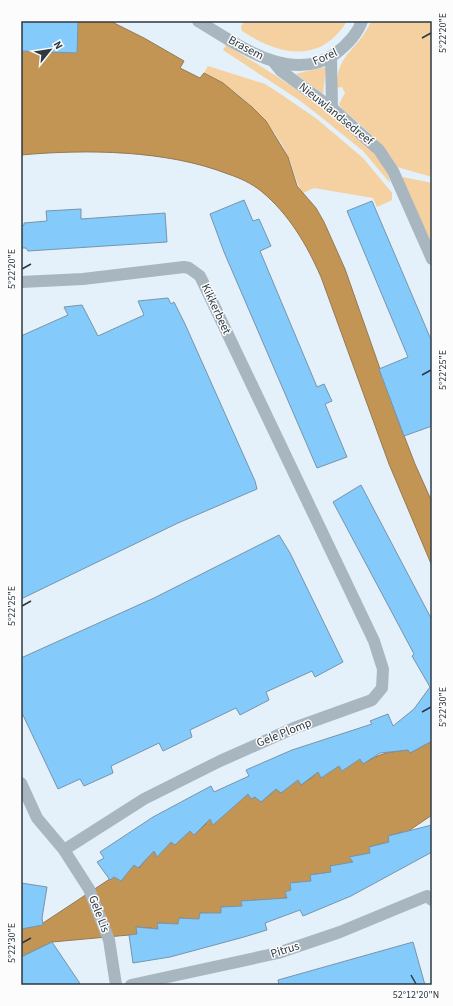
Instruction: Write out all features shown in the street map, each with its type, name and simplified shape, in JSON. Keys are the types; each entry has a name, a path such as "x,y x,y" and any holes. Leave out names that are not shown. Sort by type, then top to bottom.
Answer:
{"street":[{"name":"Brasem","path":"198,21 250,52 273,61"},
{"name":"Forel","path":"273,61 287,65 302,65 331,57 354,37 362,21"},
{"path":"331,57 332,108"},
{"name":"Nieuwlandsedreef","path":"273,61 281,71 332,108 369,140 386,159 432,259"},
{"name":"Kikkerbeet","path":"21,282 83,279 184,267 195,271 204,283 300,485"},
{"name":"Gele Plomp","path":"64,850 144,799 220,761 294,728 372,700 382,688 383,669 374,641 300,485"},
{"path":"21,782 37,818 64,850"},
{"name":"Gele Lis","path":"64,850 89,889 109,940 116,985"},
{"name":"Pitrus","path":"131,985 278,953 340,932 427,896 432,900"}],"shaded area":[{"path":"21,21 110,21 144,38 184,61 180,68 200,78 204,73 223,83 252,107 266,121 288,157 297,186 316,208 324,222 345,269 398,420 432,502 432,566 389,464 321,277 310,253 289,220 261,191 237,177 204,166 179,160 126,153 72,152 21,155"},
{"path":"245,21 347,21 336,35 324,44 312,50 298,52 270,46 242,31 241,26"},
{"path":"371,21 432,21 432,177 397,167 386,150 342,109 339,104 345,93 342,87 337,88 340,67 349,52 366,31"},
{"path":"226,45 293,87 346,127 368,147 384,166 390,183 363,151 299,100 223,50"},
{"path":"208,66 265,84 317,119 363,158 392,193 392,200 377,207 373,198 314,188 303,193 298,184 288,156 272,130 253,107 242,97 230,88 204,73"},
{"path":"326,67 323,94 296,74 310,70"},
{"path":"403,177 432,183 432,244 402,179"},
{"path":"432,741 432,815 404,834 403,832 388,836 391,842 386,846 384,843 369,847 372,853 366,856 365,854 350,857 353,863 330,866 333,872 310,875 313,881 292,890 287,897 260,907 257,900 242,901 243,907 221,907 222,914 200,913 201,920 179,918 180,925 174,926 173,924 158,923 158,930 152,931 152,928 136,927 137,934 52,942 21,957 21,929 40,925 134,863 139,868 149,856 148,854 153,851 157,856 172,840 175,845 191,829 195,834 206,824 205,821 248,793 251,799 258,796 261,802 273,792 272,790 278,787 281,793 298,779 301,785 314,776 313,773 361,758 363,764 374,757 389,752 408,750 410,753"}],"building":[{"path":"21,21 78,21 77,53 21,51"},
{"path":"244,200 253,221 259,219 271,246 260,251 317,387 324,384 332,401 325,404 347,457 317,468 224,252 210,214"},
{"path":"372,201 432,342 432,426 404,436 379,369 408,357 347,211"},
{"path":"81,209 81,219 165,213 167,242 28,251 26,248 21,248 21,226 24,225 24,223 47,221 46,211"},
{"path":"168,298 171,304 174,302 185,324 255,481 257,489 178,523 21,599 21,336 68,315 64,307 82,305 98,336 144,315 138,301"},
{"path":"361,485 432,620 432,741 410,753 408,750 380,753 363,764 360,759 342,771 339,766 321,778 318,772 301,785 298,780 281,793 276,789 261,802 255,797 251,799 248,794 213,825 210,819 194,835 190,831 175,845 171,842 157,857 154,851 138,868 134,865 121,881 114,877 110,880 97,862 104,858 100,852 153,817 211,786 214,792 249,776 246,770 292,750 372,724 370,721 388,714 393,726 414,709 430,687 412,656 414,654 333,502"},
{"path":"279,535 290,553 343,662 315,677 312,671 266,692 269,700 240,715 236,708 190,730 192,737 163,751 159,743 111,766 113,773 84,786 80,779 58,789 21,711 21,658 154,598"},
{"path":"432,825 432,852 351,896 303,916 300,910 265,923 267,930 170,957 133,963 129,935 137,934 136,927 158,929 157,923 178,924 179,918 199,919 200,913 221,913 221,907 242,906 241,901 287,898 285,892 291,890 290,883 311,881 310,875 331,872 330,866 353,862 349,857 370,853 369,847 389,842 388,836"},
{"path":"21,883 47,887 42,918 43,925 21,929"},
{"path":"52,942 81,985 21,985 21,957"},
{"path":"413,942 425,985 279,985 278,980"}]}
